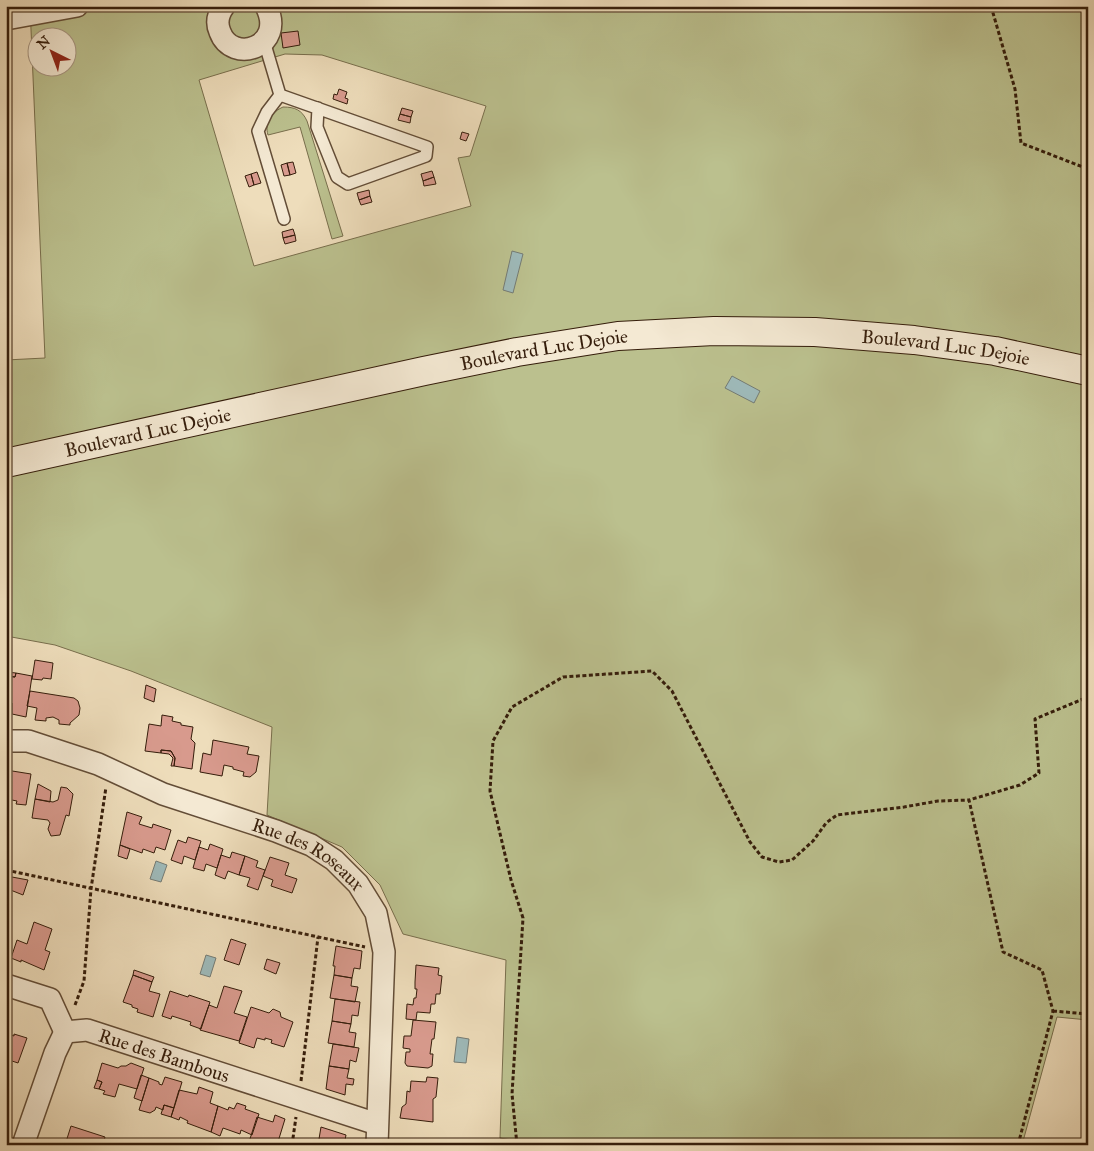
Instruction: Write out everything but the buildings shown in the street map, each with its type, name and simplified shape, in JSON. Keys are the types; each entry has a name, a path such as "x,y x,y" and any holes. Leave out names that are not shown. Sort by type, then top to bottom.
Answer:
{"main road":[{"name":"Boulevard Luc Dejoie","path":"6,462 424,371 518,352 618,336 714,331 815,332 914,340 995,351 1088,372"}],"street":[{"path":"6,19 77,6"},
{"path":"224,6 218,20 221,36 226,43 242,49 258,46 270,33 272,24 266,6"},
{"name":"Rue des Roseaux","path":"6,741 28,742 109,769 163,794 276,831 311,845 334,860 358,884 376,913 384,952 377,1134"},
{"path":"6,985 50,999 65,1032 55,1053 23,1145"},
{"name":"Rue des Bambous","path":"65,1032 87,1030 298,1098 377,1134"}],"lane":[{"path":"264,40 280,95"},
{"path":"280,95 318,108 427,147 426,156 348,184 337,176 317,127 318,108"},
{"path":"280,95 267,112 258,131 284,219"}],"path":[{"path":"991,6 1015,89 1020,143 1088,169"},
{"path":"517,1145 512,1094 523,918 511,880 490,791 493,741 512,706 563,677 652,671 672,691 750,842 762,857 779,862 792,860 813,841 826,823 837,815 938,801 969,800 1020,785 1039,773 1035,719 1088,697"},
{"path":"65,1032 84,981 91,889 109,769"},
{"path":"969,800 1003,952 1042,970 1053,1010 1018,1145"},
{"path":"6,870 384,952"},
{"path":"292,1145 318,937"},
{"path":"1053,1010 1088,1014"}],"green space":[{"path":"30,6 1088,6 1088,1020 1057,1017 1022,1145 541,1145 500,1138 506,960 403,934 380,885 342,847 267,815 272,727 131,671 55,645 6,636 6,360 45,358 33,78 78,78 78,28 31,28","holes":["285,54 322,55 486,106 470,156 458,158 471,206 254,266 199,80"]},
{"path":"283,107 298,110 307,121 343,236 332,239 300,127 268,135 267,126 270,118"}],"water":[{"path":"512,251 523,254 513,293 503,290"},
{"path":"732,376 760,391 754,403 725,388"},
{"path":"156,861 167,865 161,882 150,879"},
{"path":"206,955 216,958 210,977 200,974"},
{"path":"457,1037 469,1039 466,1063 454,1062"}]}
